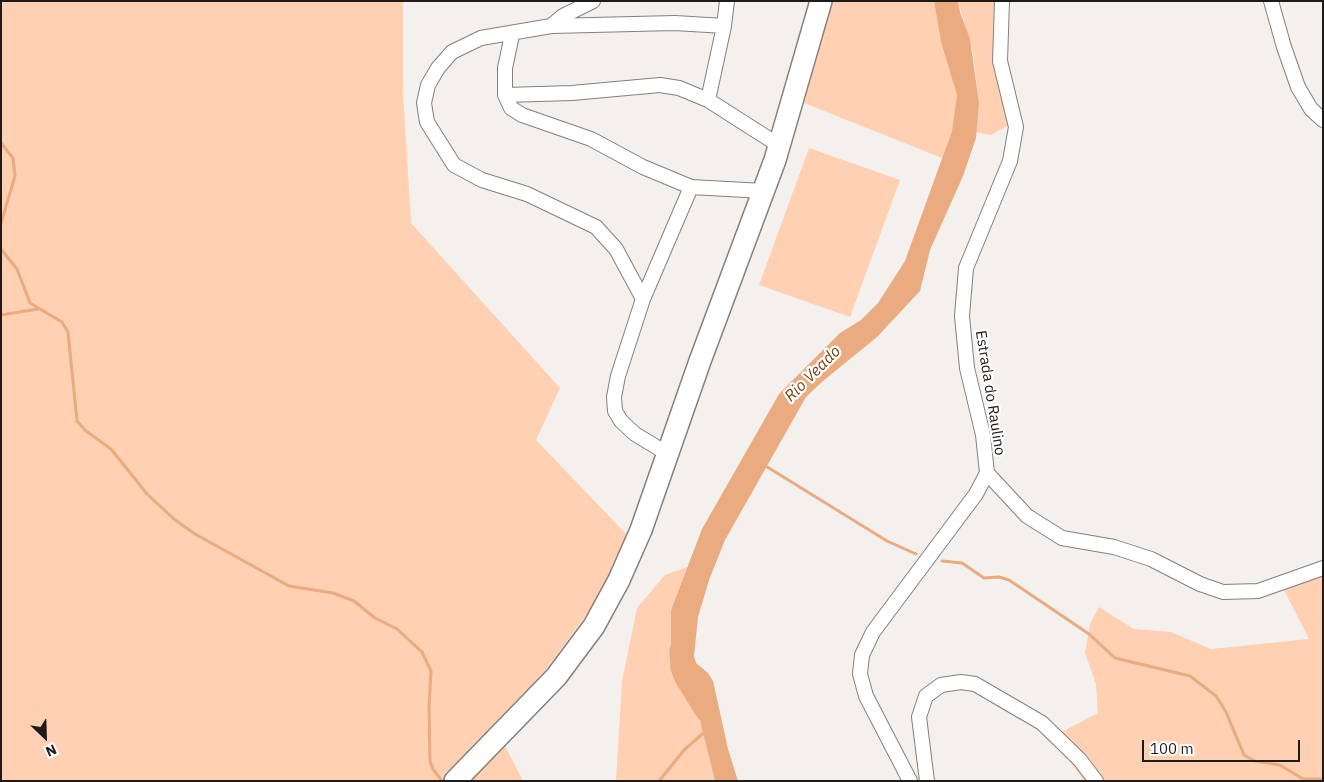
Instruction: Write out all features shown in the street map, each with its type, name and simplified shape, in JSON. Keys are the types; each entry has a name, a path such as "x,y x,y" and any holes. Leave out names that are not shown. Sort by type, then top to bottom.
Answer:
{"highway":[{"path":"454,781 556,677 594,626 619,580 641,530 700,361 780,146 821,1"}],"street":[{"path":"551,26 562,16 593,1"},
{"path":"708,100 724,26 727,1"},
{"name":"Estrada do Raulino","path":"910,781 866,696 860,674 862,655 873,632 976,494 987,473 982,435 968,368 962,316 966,268 1010,161 1016,127 1000,61 1002,1"},
{"path":"1271,1 1298,87 1312,110 1323,120"},
{"path":"644,299 616,249 596,228 527,194 482,180 454,165 427,122 424,103 428,85 438,68 452,52 480,38 551,26 675,23 724,26"},
{"path":"512,34 505,68 505,95 511,108 522,115 591,139 643,167 691,187 764,191"},
{"path":"505,95 572,93 660,85 679,88 708,100 780,146"},
{"path":"668,454 635,434 615,411 614,397 618,376 644,299 691,187"},
{"path":"987,473 1027,516 1062,538 1114,547 1151,559 1200,584 1224,592 1258,591 1294,580 1323,568"},
{"path":"927,781 919,717 926,696 941,685 961,682 975,684 1042,723 1080,760 1096,781"}],"shaded area":[{"path":"1,1 403,1 403,92 411,223 560,388 536,440 632,540 616,574 542,675 439,781 1,781"},
{"path":"832,1 934,1 941,42 957,95 952,131 942,158 804,103"},
{"path":"958,1 999,1 1012,123 991,135 976,132 979,103 973,52"},
{"path":"809,148 900,180 850,317 759,285"},
{"path":"687,567 671,610 674,662 699,707 701,725 715,781 616,781 622,681 637,608 665,575"},
{"path":"1323,568 1323,781 1084,781 1052,737 1098,713 1096,684 1085,653 1090,624 1099,607 1134,629 1171,632 1211,649 1309,639 1283,588"},
{"path":"502,740 523,781 461,781"}],"water":[{"path":"934,1 958,1 970,39 979,103 976,138 963,176 930,250 920,291 877,337 806,397 725,540 709,580 698,617 694,656 696,663 708,673 713,681 728,749 738,781 715,781 701,725 699,707 674,662 671,645 671,610 702,529 779,394 840,333 861,320 878,303 905,261 952,131 957,95 941,42"}],"waterway":[{"path":"1,143 13,158 15,176 1,223"},
{"path":"1,249 17,269 30,303 62,322 68,332 77,421 86,431 111,449 147,494 175,520 195,534 289,586 333,593 354,601 375,618 397,629 422,652 431,671 429,707 430,761 433,769 442,781"},
{"path":"1,315 38,309"},
{"path":"764,465 887,541 916,554"},
{"path":"942,561 962,563 984,578 999,577 1009,580 1089,634 1115,658 1190,676 1216,696 1226,712 1244,755 1255,761 1280,765 1303,779 1323,779"},
{"name":"Rio Veado","path":"679,650 680,668 684,678 705,712"},
{"path":"659,781 685,749 706,731"}]}
